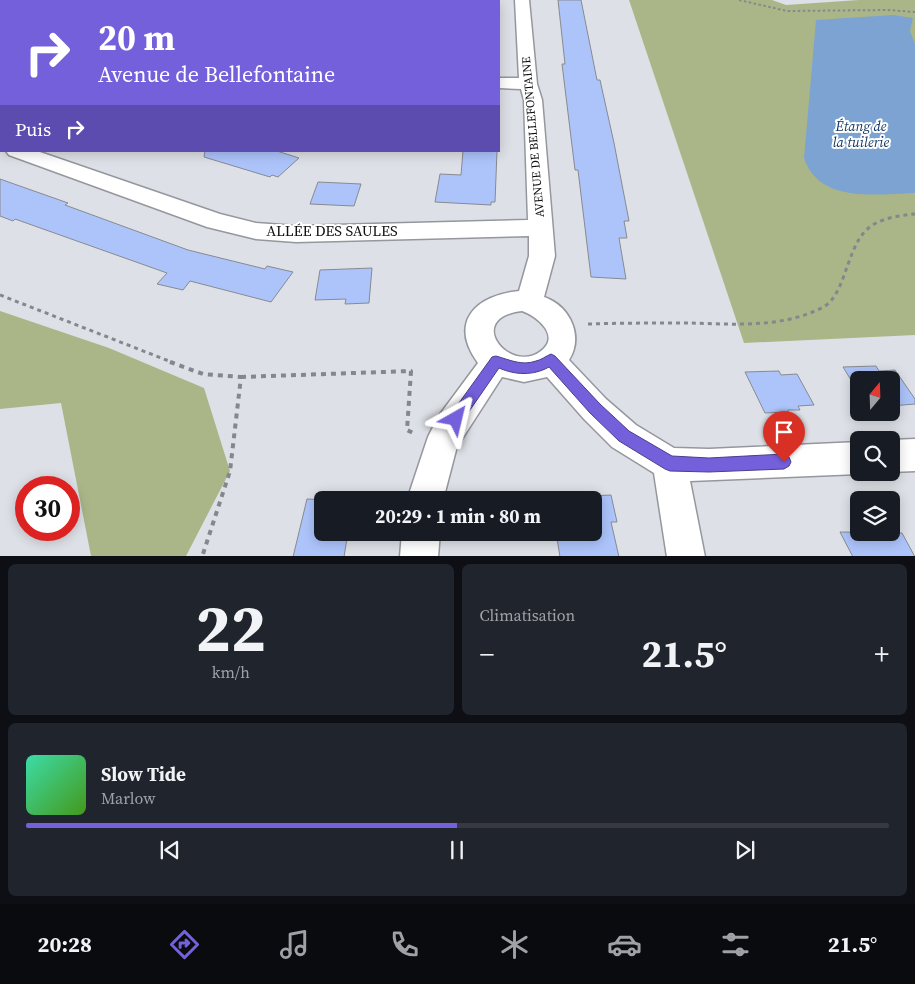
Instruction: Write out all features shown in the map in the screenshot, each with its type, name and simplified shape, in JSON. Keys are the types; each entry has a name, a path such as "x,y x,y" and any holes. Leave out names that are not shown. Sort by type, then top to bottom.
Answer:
{"street":[{"name":"AVENUE DE BELLEFONTAINE","path":"522,0 528,84 533,100 542,256 529,302"},
{"path":"500,83 528,84"},
{"name":"ALLÉE DES SAULES","path":"19,152 197,215 256,231 296,234 541,228"},
{"path":"517,301 529,302 549,312 560,324 562,343 558,352 551,360 540,366 526,369 510,367 496,361 486,352 479,341 478,330 481,319 489,310 500,304 517,301"},
{"path":"551,360 595,409 624,436 670,464 709,465 850,458"},
{"path":"428,491 440,448 450,428 496,361"},
{"path":"900,455 915,454"},
{"path":"670,464 674,498 686,556"},
{"path":"419,556 420,541"}],"path":[{"path":"739,0 787,11 888,10 915,12"},
{"path":"560,324 737,324 779,320 809,314 828,304 839,290 857,240 867,225 888,216 915,214"},
{"path":"0,294 32,310 203,374 242,377 411,371 408,430 440,448"},
{"path":"202,556 230,471 242,377"}],"green space":[{"path":"629,0 772,0 786,5 859,0 915,0 915,335 744,343"},
{"path":"0,311 109,348 204,388 230,471 186,556 91,556 80,500 80,476 75,476 61,403 0,409"}],"water":[{"name":"Étang de la tuilerie","path":"893,15 913,18 910,31 915,44 915,193 867,194 836,190 822,183 812,173 804,158 816,20"}],"building":[{"path":"558,0 581,0 597,80 600,80 614,143 629,221 624,221 627,238 619,238 626,279 591,277 578,170 575,170 562,64 565,64"},
{"path":"205,152 280,152 299,158 278,177 272,175 270,177 204,157"},
{"path":"463,152 497,152 495,202 491,202 491,205 435,202 440,174 461,175"},
{"path":"0,179 68,203 65,205 188,250 265,269 267,266 293,272 271,302 190,281 183,290 157,284 167,273 15,219 13,221 0,216"},
{"path":"318,182 361,184 354,206 310,204"},
{"path":"372,268 369,303 345,304 346,299 315,300 320,270"},
{"path":"876,366 879,371 850,371 850,378 843,367"},
{"path":"779,371 781,375 797,374 814,405 798,406 800,410 788,410 788,412 765,413 745,372"},
{"path":"900,377 915,399 915,404 900,405"},
{"path":"602,495 611,495 617,522 611,522 619,556 560,556 557,541 602,541"},
{"path":"307,499 314,499 314,541 347,541 344,556 293,556"},
{"path":"840,532 850,532 850,541 900,541 900,533 902,533 914,556 852,556"}],"route":[{"path":"456,419 476,393 496,361 510,367 526,369 540,366 551,360 595,409 624,436 670,464 709,465 784,462"}]}
